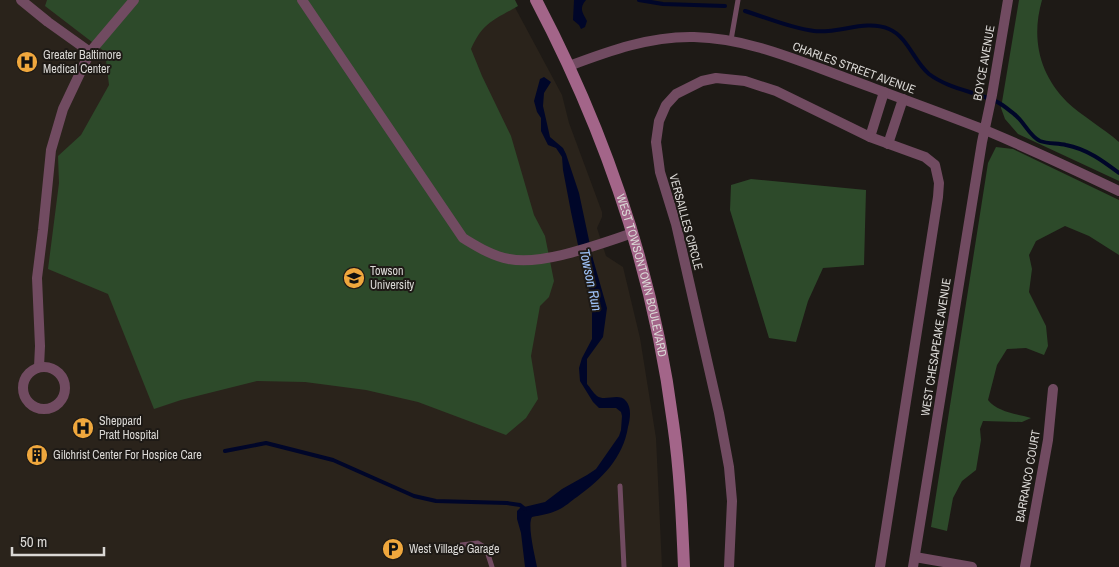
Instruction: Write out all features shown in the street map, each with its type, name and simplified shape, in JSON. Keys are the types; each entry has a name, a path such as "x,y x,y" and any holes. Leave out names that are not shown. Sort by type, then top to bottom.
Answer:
{"main road":[{"name":"WEST TOWSONTOWN BOULEVARD","path":"536,0 570,66 606,153 633,233 653,310 668,385 679,473 684,567"}],"street":[{"path":"21,0 90,52"},
{"path":"39,367 37,278 51,150 63,109 90,52 134,0"},
{"path":"302,0 463,238 486,252 521,261 560,256 633,233"},
{"name":"BOYCE AVENUE","path":"984,130 1008,0"},
{"name":"CHARLES STREET AVENUE","path":"570,66 623,48 660,39 693,37 731,40 772,51 984,130 1119,191"},
{"name":"VERSAILLES CIRCLE","path":"729,567 732,501 729,467 719,413 676,224 660,172 656,142 659,121 666,105 676,94 702,81 716,78 745,81 776,91 870,137 925,157 935,165 939,183 880,567"},
{"path":"870,137 884,92"},
{"path":"888,144 903,100"},
{"name":"WEST CHESAPEAKE AVENUE","path":"914,562 984,130"},
{"path":"39,367 55,369 63,379 65,387 61,400 56,405 41,409 33,406 23,391 24,380 27,374 39,367"},
{"name":"BARRANCO COURT","path":"1025,567 1048,440 1053,390"},
{"path":"914,562 972,567"}],"lane":[{"path":"731,40 738,0"},
{"path":"620,486 624,567"},
{"path":"461,544 478,544 486,548 492,567"}],"shaded area":[{"name":"Towson University","path":"0,0 511,0 562,95 569,123 602,212 597,228 606,256 623,267 640,338 656,438 662,567 0,567"}],"green space":[{"path":"47,0 515,0 518,6 485,27 471,49 511,136 534,215 545,236 554,281 549,297 540,306 531,356 538,399 526,418 506,435 418,402 366,390 305,382 257,381 181,400 154,409 108,294 48,269 59,183 58,156 81,135 109,85 105,52 45,6"},
{"path":"1019,0 1042,0 1037,28 1040,55 1044,67 1057,91 1067,102 1119,142 1119,181 1018,134 1005,119 1001,108"},
{"path":"996,147 1013,149 1119,200 1119,255 1089,236 1065,226 1036,241 1029,255 1032,269 1029,292 1046,326 1048,346 1044,355 1026,348 1007,349 997,365 988,400 1002,410 1031,418 1022,422 983,421 980,429 981,440 976,470 962,481 953,498 947,531 931,527 988,163"},
{"path":"751,179 866,190 864,265 823,268 808,301 796,342 769,338 730,210 731,185"}],"water":[{"path":"574,0 586,0 582,5 582,10 587,21 585,27 581,29 573,20"},
{"name":"Towson Run","path":"544,77 551,82 544,93 543,106 550,137 563,148 579,193 593,259 607,308 603,337 587,359 587,384 600,398 623,398 628,404 630,414 621,448 603,475 561,509 532,517 530,527 537,567 525,567 517,511 520,508 545,502 562,489 596,469 619,436 622,416 621,412 616,408 599,408 580,381 579,368 592,339 592,299 582,264 571,212 562,157 556,148 548,145 541,131 541,118 534,101 540,79"}],"waterway":[{"path":"639,0 663,4 725,6"},
{"path":"745,11 805,30 833,31 861,26 880,26 889,29 901,38 929,74 945,83 1000,103 1018,117 1036,139 1046,143 1081,149 1119,173"},
{"path":"225,451 266,443 333,460 414,496 436,501 507,503 520,505 525,509"}],"place":[{"name":"Greater Baltimore Medical Center","path":"27,62"},
{"name":"Towson University","path":"354,278"},
{"name":"Sheppard Pratt Hospital","path":"83,428"},
{"name":"Gilchrist Center For Hospice Care","path":"37,455"},
{"name":"West Village Garage","path":"393,549"}]}
